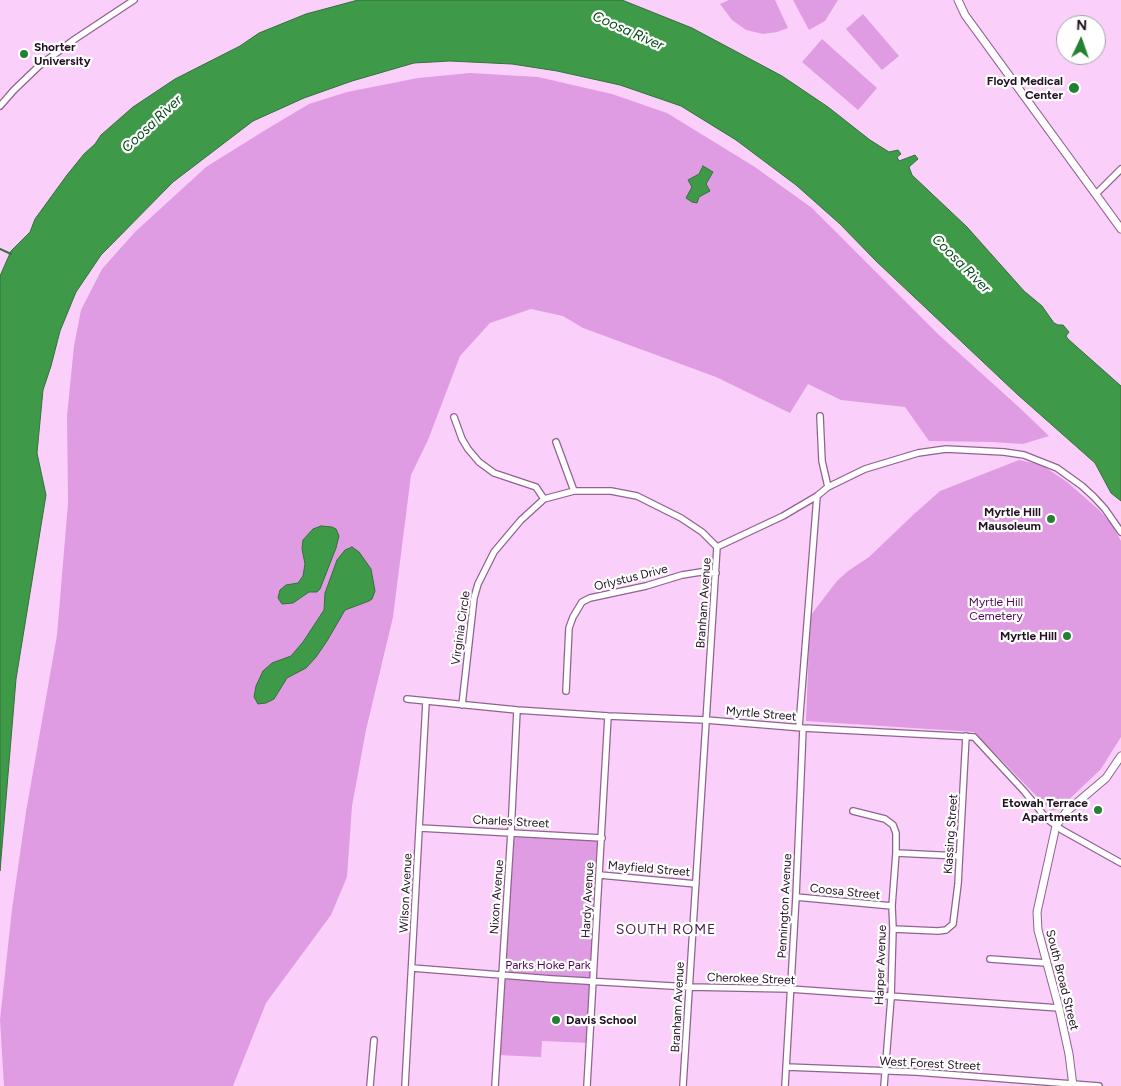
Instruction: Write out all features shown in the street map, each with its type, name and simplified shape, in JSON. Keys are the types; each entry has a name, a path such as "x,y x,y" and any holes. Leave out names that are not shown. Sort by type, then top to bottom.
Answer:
{"main road":[{"path":"958,0 965,15 1121,229"},
{"name":"South Broad Street","path":"1073,1085 1059,1008 1038,930 1038,912 1056,826 1066,812 1106,778 1121,756"}],"street":[{"path":"0,106 39,66 75,39 134,0"},
{"path":"1096,194 1121,169"},
{"path":"820,416 822,460 828,487"},
{"path":"454,417 462,439 479,462 494,473 505,478 536,487 544,499"},
{"path":"556,442 574,491"},
{"name":"Branham Avenue","path":"683,1086 717,547 783,516 817,496 828,487 865,469 918,452 946,449 1014,453 1030,456 1048,464 1062,471 1094,497 1106,509 1121,532"},
{"name":"Virginia Circle","path":"462,705 474,598 478,584 494,552 521,520 544,499 574,491 611,491 637,496 681,518 702,532 717,547"},
{"name":"Pennington Avenue","path":"785,1086 796,897 801,727 817,496"},
{"name":"Orlystus Drive","path":"566,691 569,628 582,602 590,598 646,586 682,575 700,572 716,573"},
{"name":"Myrtle Street","path":"406,699 516,710 966,736"},
{"name":"Wilson Avenue","path":"405,1086 426,702"},
{"name":"Nixon Avenue","path":"495,1086 511,832 516,710"},
{"name":"Hardy Avenue","path":"587,1086 608,716"},
{"path":"966,736 974,737 1047,819 1121,863"},
{"name":"Klassing Street","path":"893,929 946,930 953,924 966,736"},
{"name":"Harper Avenue","path":"853,811 885,819 893,825 896,833 892,906 891,998 884,1086"},
{"name":"Charles Street","path":"420,828 602,838"},
{"path":"896,853 959,856"},
{"name":"Mayfield Street","path":"600,875 696,884"},
{"name":"Coosa Street","path":"796,897 892,906"},
{"path":"990,959 1046,963"},
{"name":"Cherokee Street","path":"412,968 502,976 689,987 790,990 1059,1008"},
{"path":"370,1086 374,1040"},
{"name":"West Forest Street","path":"786,1067 916,1072 1099,1086"}],"green space":[{"path":"729,0 775,0 788,28 763,34 746,30 732,20 720,4"},
{"path":"793,0 838,0 825,21 809,30"},
{"path":"863,14 899,56 882,70 846,29"},
{"path":"822,39 877,88 858,110 802,62"},
{"path":"470,73 538,77 612,94 667,113 755,167 812,208 939,335 1049,436 1023,444 929,441 905,407 841,400 808,384 790,413 716,377 583,328 563,316 531,309 490,323 460,356 428,440 411,475 393,617 366,730 352,806 347,877 331,915 266,1003 233,1086 4,1086 0,1020 12,909 26,812 57,635 68,503 67,416 74,346 81,310 102,269 135,232 206,167 267,129 309,104 347,92 418,78"},
{"name":"Myrtle Hill Cemetery","path":"1019,460 1042,465 1067,482 1111,523 1121,541 1121,737 1101,769 1059,809 1051,811 974,732 806,721 810,616 837,581 869,557 940,491"},
{"name":"Parks Hoke Park","path":"511,832 602,838 590,1043 542,1041 541,1057 497,1055"}],"water":[{"name":"Coosa River","path":"358,0 622,0 692,28 782,76 828,107 870,140 889,152 898,150 901,154 897,157 899,161 915,155 918,159 909,167 912,175 967,227 1024,291 1042,306 1054,323 1063,325 1069,332 1066,336 1068,339 1121,386 1121,501 1111,493 1095,463 1017,394 876,261 840,224 796,185 736,140 681,106 620,85 557,71 512,64 450,61 414,63 352,81 304,98 253,121 173,182 101,255 76,292 60,331 43,390 37,453 46,495 16,679 0,871 0,276 11,251 30,232 35,219 67,175 101,135 133,107 175,79 240,46 259,33 306,14"},
{"path":"703,166 713,172 706,184 710,191 699,197 697,203 692,202 686,198 692,187 688,180 699,174"},
{"path":"321,526 336,529 339,536 320,589 317,592 309,592 293,603 282,604 278,598 280,590 286,585 298,583 303,576 305,564 302,549 303,540 313,529"},
{"path":"352,547 359,552 371,569 375,591 372,599 345,610 327,641 306,668 287,678 274,699 258,704 254,697 256,686 263,671 272,663 291,656 303,642 324,610 325,593 337,560 345,550"}],"waterway":[{"path":"0,249 11,254"}],"place":[{"name":"Shorter University","path":"24,54"},
{"name":"Floyd Medical Center","path":"1074,88"},
{"name":"Myrtle Hill Mausoleum","path":"1051,519"},
{"name":"Myrtle Hill","path":"1067,636"},
{"name":"Etowah Terrace Apartments","path":"1098,810"},
{"name":"Davis School","path":"556,1020"}],"district":[{"name":"SOUTH ROME","path":"666,930"}]}
